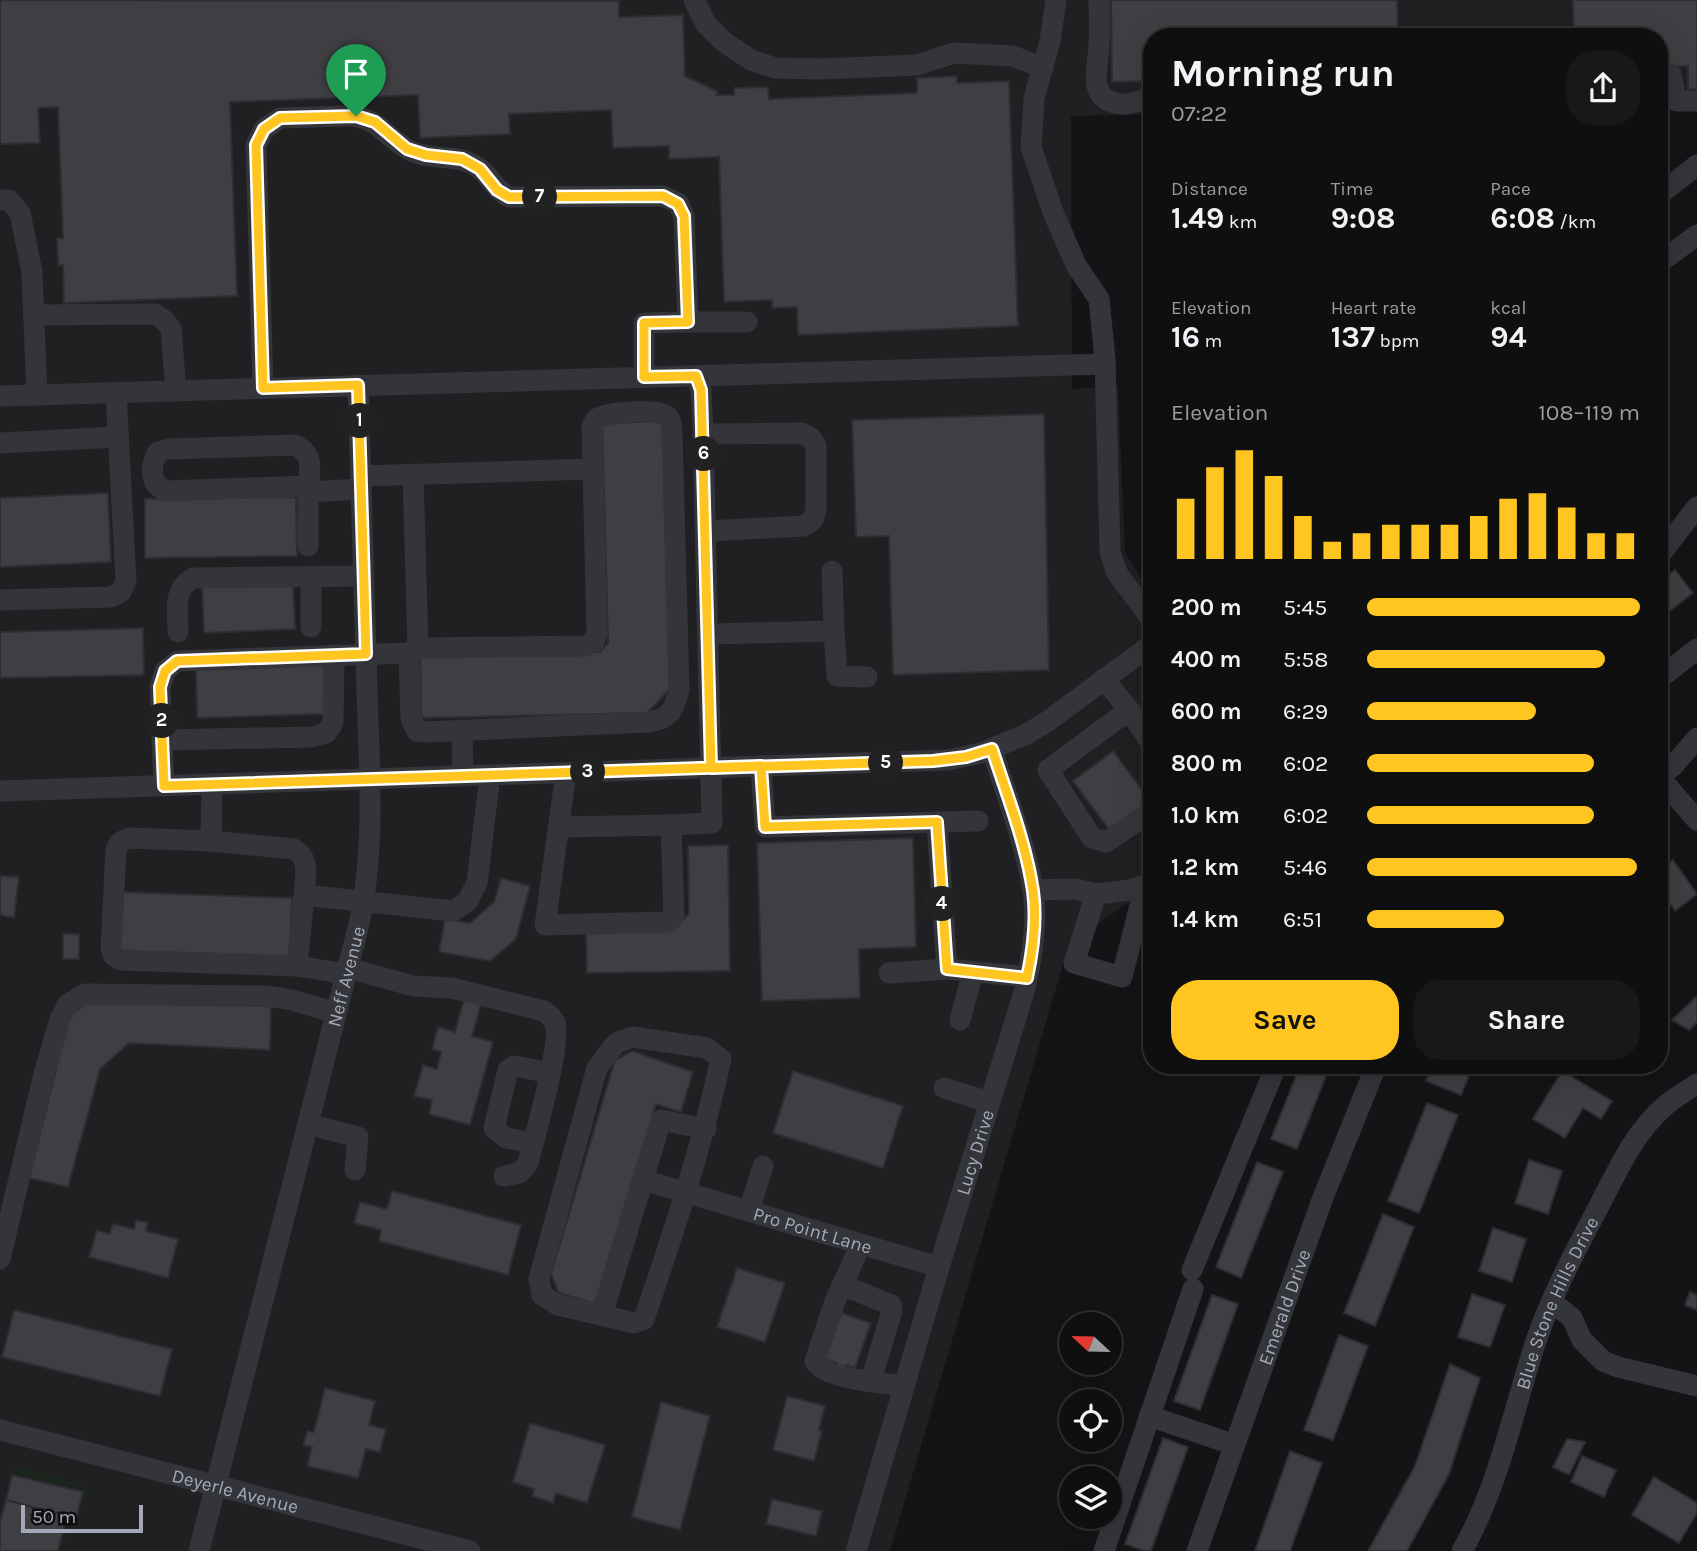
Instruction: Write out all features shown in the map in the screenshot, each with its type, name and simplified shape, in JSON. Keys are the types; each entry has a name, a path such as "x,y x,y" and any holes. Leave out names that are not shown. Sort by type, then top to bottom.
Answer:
{"street":[{"path":"694,0 706,24 724,42 751,60 775,68 917,65 954,52 1013,56 1042,68"},
{"path":"1056,0 1034,98 1031,147 1076,265 1099,299 1105,364 1111,558 1117,573 1143,609"},
{"path":"1099,0 1099,46 1095,74 1100,92 1110,101 1122,104 1143,100"},
{"path":"1668,74 1671,74 1676,101 1697,102"},
{"path":"263,388 256,145 264,129 280,118 356,116 375,122 407,149 426,155 462,159 480,169 497,190 509,197 663,196 678,204 684,216 688,322"},
{"path":"1668,188 1697,165"},
{"path":"0,200 9,200 20,213 32,272 37,395"},
{"path":"1668,257 1697,235"},
{"path":"34,316 155,314 171,329 176,391"},
{"path":"644,377 644,323 747,322"},
{"path":"0,396 1105,364"},
{"path":"558,827 712,823 703,434 701,390 696,376"},
{"name":"Neff Avenue","path":"199,1551 364,900 370,847 370,779 358,385"},
{"path":"0,600 111,597 121,592 126,582 116,393"},
{"path":"164,786 160,687 165,671 177,661 414,650 585,646 594,642 597,632 592,426 596,419 611,413 660,412 667,416 671,423 680,690 670,713 660,720 648,722 425,732 413,727 411,719 414,650 413,474"},
{"path":"703,434 802,433 811,438 816,446 816,509 813,520 804,526 706,531"},
{"path":"0,443 118,437"},
{"path":"308,546 308,489 309,455 304,449 294,445 168,449 159,452 153,461 153,480 158,488 166,491 308,489 413,474 592,469"},
{"path":"674,480 704,479"},
{"path":"1668,545 1697,508"},
{"path":"832,571 837,676 867,677"},
{"path":"178,632 179,591 183,584 193,578 364,576"},
{"path":"312,577 312,628"},
{"path":"708,634 834,631"},
{"path":"1668,672 1697,649"},
{"path":"0,791 933,761 966,757 992,749 1039,727 1143,650"},
{"path":"162,740 312,737 326,733 333,723 334,655"},
{"path":"1104,679 1143,731"},
{"path":"1129,710 1048,770 1092,838 1106,842 1143,817"},
{"path":"462,730 463,776"},
{"path":"1668,770 1697,738"},
{"name":"Lucy Drive","path":"856,1551 1027,978 1034,932 1033,890 992,749"},
{"path":"761,766 765,827 978,821"},
{"path":"566,773 545,925 669,922 674,916 671,824"},
{"path":"304,895 453,911 467,902 477,883 490,776"},
{"path":"211,841 212,784"},
{"path":"1668,787 1697,820"},
{"path":"937,822 947,969"},
{"path":"297,967 306,860 301,853 294,849 211,841 129,838 120,842 116,850 111,948 114,956 122,961 347,971 413,986 452,988 544,1011 554,1022 556,1032 550,1073 533,1143 528,1163 520,1174 504,1175"},
{"path":"1033,890 1075,889 1096,894 1131,890 1143,885"},
{"path":"1096,894 1074,963 1122,977 1143,901"},
{"path":"888,972 947,969 1027,978"},
{"path":"960,1020 973,972"},
{"path":"0,1259 44,1074 62,1014 72,1000 85,994 253,996 292,1000 336,1013"},
{"path":"632,1037 707,1048 721,1059 706,1129 687,1193 643,1319 635,1323 558,1305 542,1295 539,1279 597,1068 616,1043 632,1037"},
{"path":"533,1143 506,1138 494,1128 508,1070 514,1066 550,1073"},
{"path":"1104,1551 1192,1280 1273,1074"},
{"name":"Emerald Drive","path":"1197,1551 1322,1200 1374,1074"},
{"name":"Blue Stone Hills Drive","path":"1467,1549 1503,1453 1536,1340 1616,1172 1637,1139 1665,1106 1697,1084"},
{"path":"944,1088 989,1102"},
{"path":"602,1315 661,1120 706,1129"},
{"path":"308,1124 366,1139 355,1170"},
{"path":"750,1211 763,1166"},
{"name":"Pro Point Lane","path":"643,1181 939,1267"},
{"path":"860,1244 815,1361 822,1370 904,1386"},
{"path":"842,1285 891,1305 871,1380"},
{"path":"1552,1302 1572,1318 1582,1340 1603,1361 1697,1386"},
{"path":"1149,1416 1235,1445"},
{"name":"Deyerle Avenue","path":"0,1430 470,1551"}],"shaded area":[{"path":"0,0 1697,0 1697,107 1668,107 1668,28 1143,28 1143,114 1071,116 1072,389 1118,386 1125,552 1143,582 1143,893 1069,944 890,1551 0,1551"},
{"path":"16,1467 89,1486 83,1511 73,1509 63,1551 0,1551 0,1532"}],"building":[{"path":"0,0 619,1 619,17 683,15 685,76 717,91 717,95 734,95 734,88 768,87 769,99 917,93 917,78 957,76 957,83 1009,81 1018,326 798,335 797,307 772,308 772,300 724,302 719,157 669,159 669,146 613,148 611,110 509,114 510,134 420,138 418,95 230,102 237,296 64,303 63,265 58,265 57,238 63,238 58,107 38,108 40,143 0,144"},
{"path":"1111,0 1397,0 1398,28 1143,28 1143,81 1112,82"},
{"path":"1573,0 1697,0 1697,89 1688,89 1688,66 1668,67 1668,28 1574,28"},
{"path":"1044,414 1049,670 893,675 889,536 856,537 852,420"},
{"path":"663,421 671,688 647,713 421,718 420,656 600,652 608,643 602,423"},
{"path":"108,493 111,562 0,567 0,498"},
{"path":"296,497 297,556 145,558 145,499"},
{"path":"1675,570 1693,593 1668,612 1668,575"},
{"path":"293,582 295,629 204,633 202,585"},
{"path":"143,628 144,675 0,678 0,632"},
{"path":"325,665 326,714 197,718 196,670"},
{"path":"1113,751 1143,791 1143,808 1111,832 1073,781"},
{"path":"913,838 916,947 859,949 860,998 762,1001 757,843"},
{"path":"728,845 730,971 587,973 586,930 674,928 689,914 688,846"},
{"path":"1673,860 1697,894 1675,911 1668,900 1668,864"},
{"path":"0,876 19,877 14,918 0,915"},
{"path":"501,878 530,886 516,939 490,961 439,952 445,919 470,923 494,902"},
{"path":"120,892 292,898 290,959 118,953"},
{"path":"63,934 79,934 79,959 63,959"},
{"path":"465,996 482,1001 472,1036 493,1042 470,1125 429,1114 432,1100 414,1096 423,1065 437,1069 441,1052 432,1049 438,1027 455,1032"},
{"path":"1697,996 1697,1022 1689,1030 1672,1020"},
{"path":"88,1003 271,1006 270,1050 129,1043 100,1069 68,1187 29,1178 69,1016"},
{"path":"632,1051 693,1072 681,1112 656,1104 595,1304 559,1293 551,1274 615,1060"},
{"path":"793,1071 903,1106 883,1168 773,1133"},
{"path":"1297,1074 1327,1074 1297,1149 1271,1139"},
{"path":"1429,1074 1470,1074 1461,1095 1426,1081"},
{"path":"1560,1074 1567,1074 1612,1101 1601,1119 1583,1108 1565,1138 1533,1119"},
{"path":"1427,1103 1458,1115 1419,1213 1388,1201"},
{"path":"1529,1160 1562,1171 1548,1214 1515,1203"},
{"path":"1257,1162 1283,1172 1241,1278 1216,1267"},
{"path":"392,1191 521,1225 508,1275 379,1241 381,1230 354,1223 360,1202 387,1209"},
{"path":"1383,1214 1414,1227 1375,1326 1344,1313"},
{"path":"136,1220 148,1223 146,1231 178,1239 168,1278 89,1257 97,1230 110,1234 113,1224 134,1229"},
{"path":"1493,1228 1526,1239 1512,1282 1479,1271"},
{"path":"737,1268 785,1283 765,1342 717,1327"},
{"path":"1690,1292 1697,1295 1697,1310 1685,1305"},
{"path":"1472,1294 1505,1305 1490,1347 1458,1337"},
{"path":"1212,1295 1238,1304 1200,1410 1174,1401"},
{"path":"14,1310 172,1349 160,1396 2,1357"},
{"path":"839,1312 871,1323 855,1368 846,1365 843,1373 835,1371 837,1363 823,1358"},
{"path":"1339,1335 1368,1346 1333,1440 1304,1430"},
{"path":"1450,1364 1480,1378 1449,1474 1407,1551 1368,1551 1415,1466"},
{"path":"325,1388 375,1401 369,1425 386,1429 380,1452 366,1449 358,1478 307,1466 312,1447 303,1445 307,1431 314,1432"},
{"path":"787,1396 825,1406 814,1461 773,1450"},
{"path":"661,1402 710,1416 680,1530 632,1517"},
{"path":"530,1423 605,1445 587,1503 556,1493 553,1503 532,1496 534,1489 513,1482"},
{"path":"1163,1438 1188,1447 1151,1551 1144,1551 1125,1544"},
{"path":"1567,1439 1585,1442 1569,1475 1553,1467"},
{"path":"1290,1451 1322,1463 1290,1551 1255,1551"},
{"path":"1582,1456 1616,1470 1604,1497 1571,1482"},
{"path":"12,1475 83,1492 76,1519 6,1500"},
{"path":"1654,1477 1697,1503 1697,1513 1679,1543 1632,1515"},
{"path":"772,1499 822,1511 816,1536 766,1524"},
{"path":"6,1500 67,1516 58,1551 0,1551 0,1522"}],"route":[{"path":"356,116 280,118 264,129 256,145 263,388 358,385 366,654 177,661 165,671 160,687 164,786 490,776 761,766 765,827 937,822 947,969 1027,978 1034,932 1033,890 992,749 966,757 933,761 711,768 707,554 701,390 696,376 644,377 644,323 688,322 684,216 678,204 663,196 509,197 497,190 480,169 462,159 426,155 407,149 375,122 356,116"}]}
